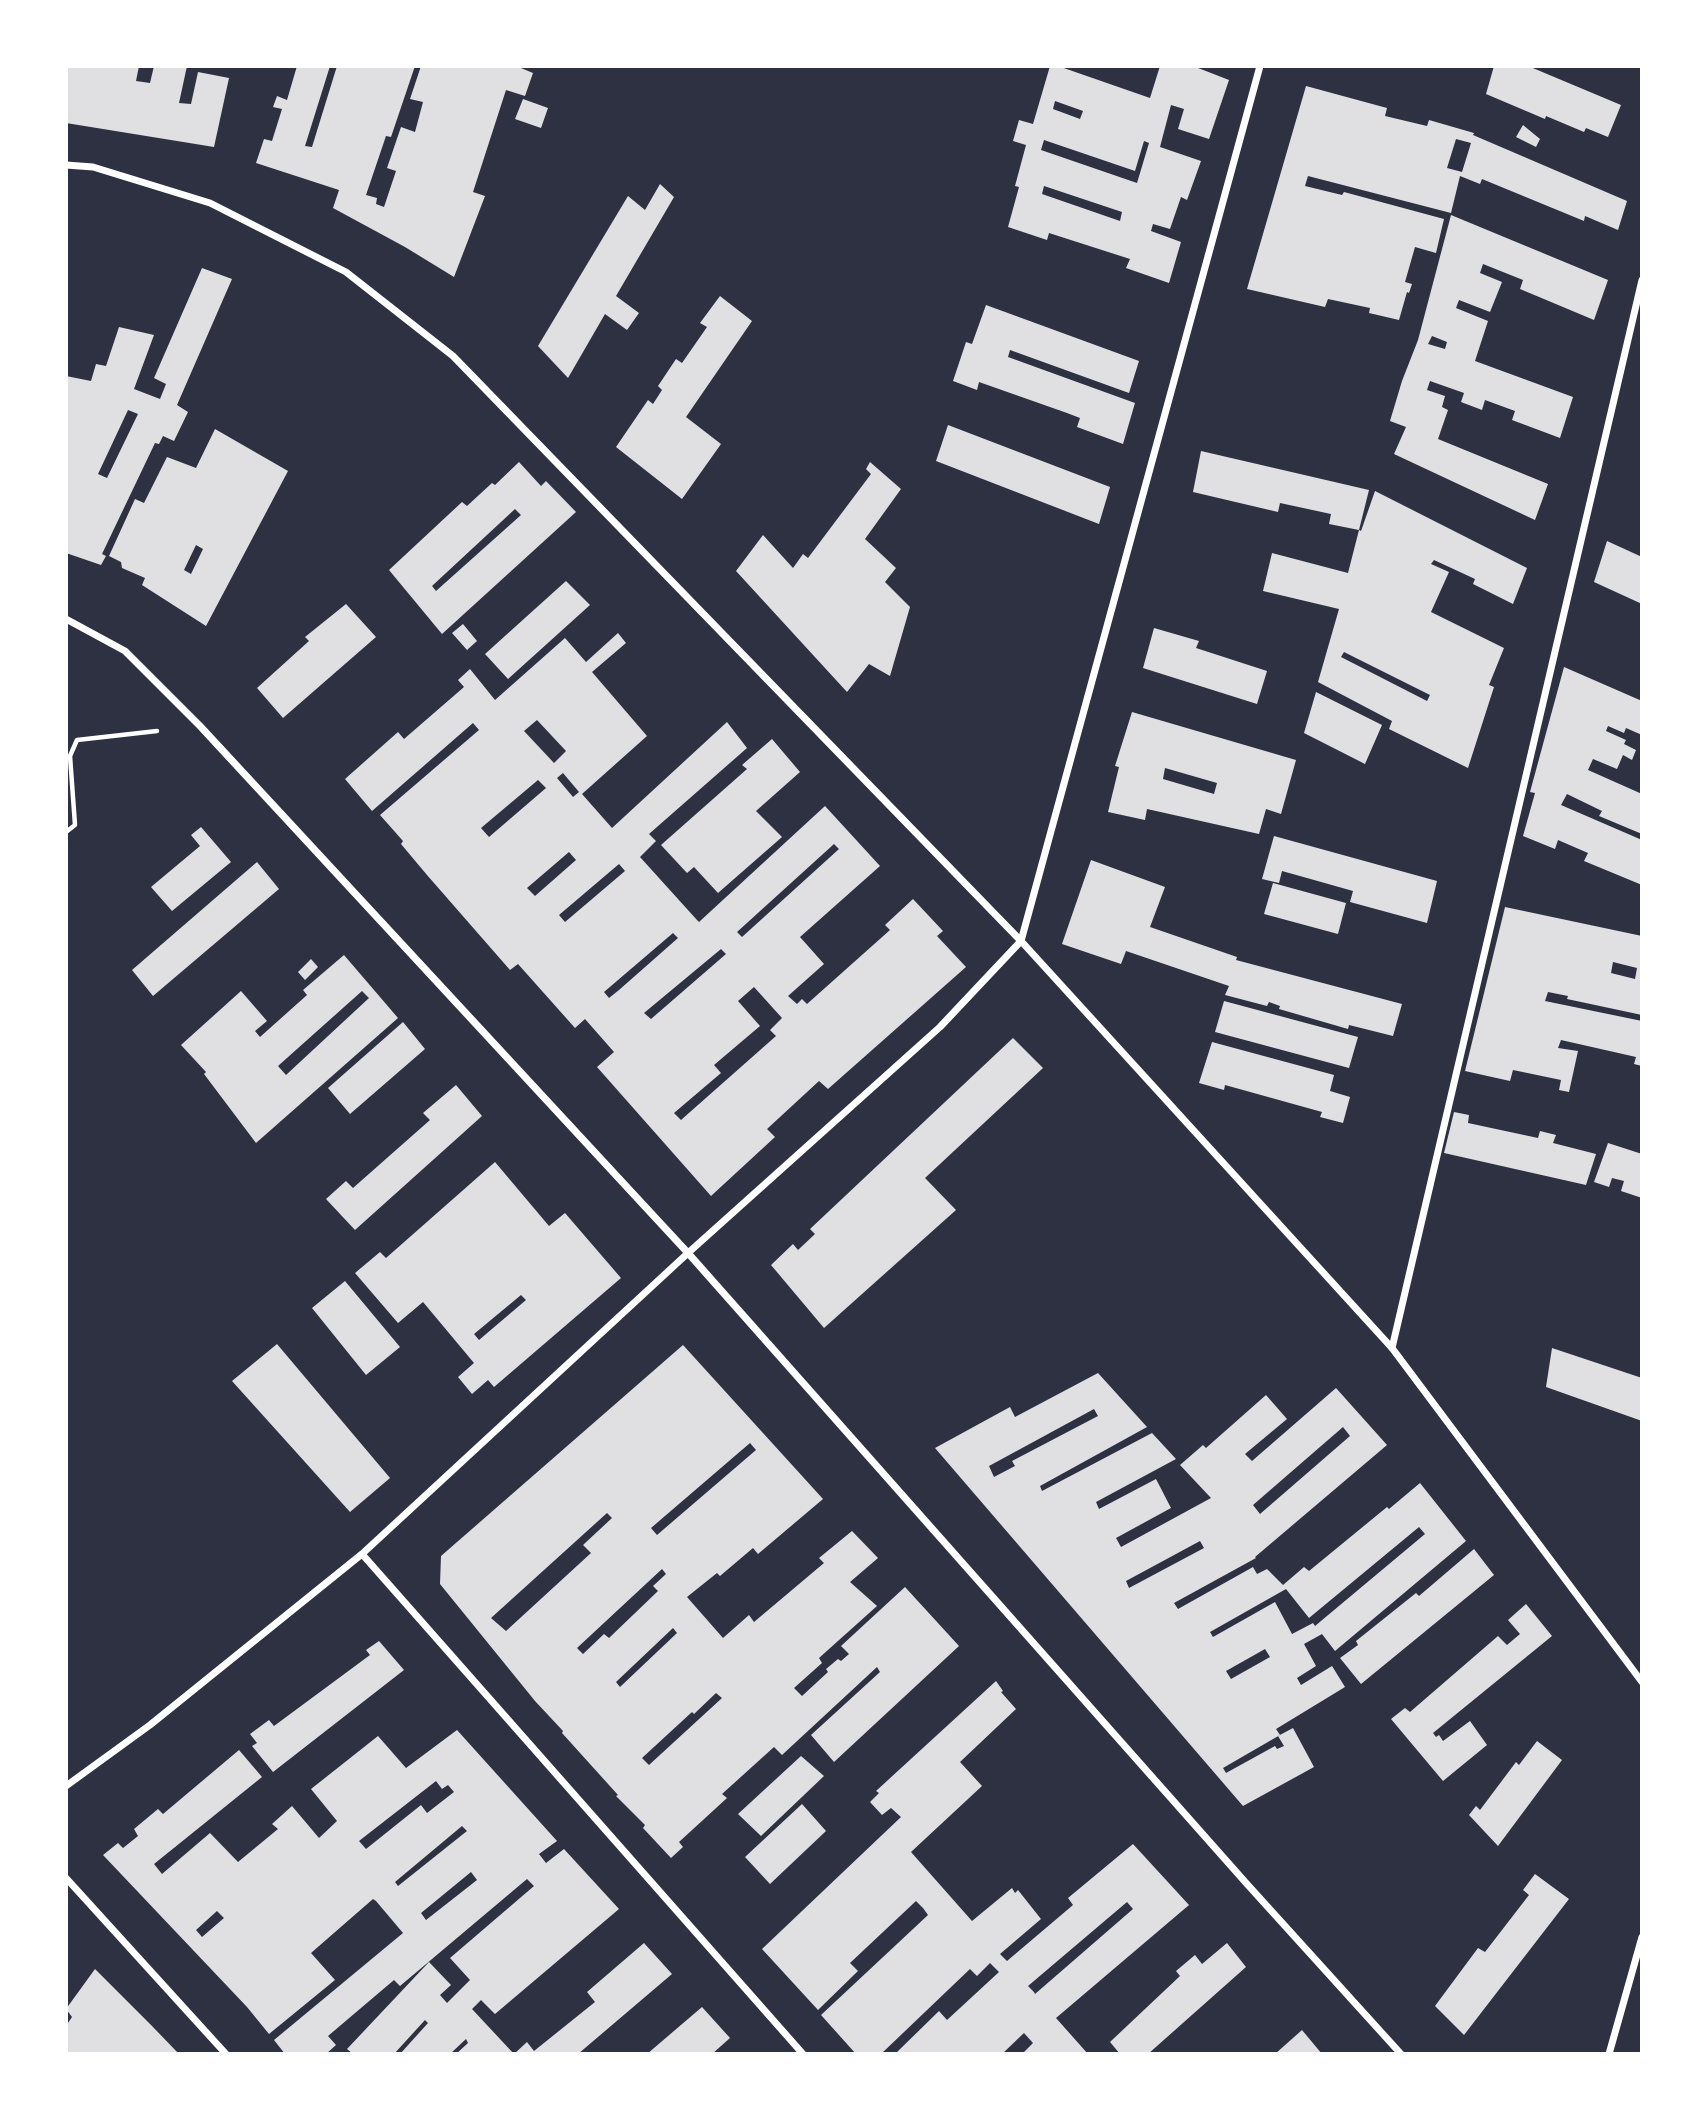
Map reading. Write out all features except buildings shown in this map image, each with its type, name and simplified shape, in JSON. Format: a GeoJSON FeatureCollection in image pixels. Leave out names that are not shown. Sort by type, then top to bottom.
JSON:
{"type":"FeatureCollection","features":[{"type":"Feature","properties":{"kind":"street"},"geometry":{"type":"LineString","coordinates":[[66,1786],[150,1725],[362,1554],[688,1252],[940,1027],[1021,941],[1261,66]]}},
{"type":"Feature","properties":{"kind":"street"},"geometry":{"type":"LineString","coordinates":[[66,165],[93,167],[210,203],[346,272],[453,356],[1021,941],[1392,1348],[1642,1682]]}},
{"type":"Feature","properties":{"kind":"street"},"geometry":{"type":"LineString","coordinates":[[1392,1348],[1642,280]]}},
{"type":"Feature","properties":{"kind":"street"},"geometry":{"type":"LineString","coordinates":[[66,619],[125,651],[200,726],[688,1252],[1247,1884],[1401,2053]]}},
{"type":"Feature","properties":{"kind":"street"},"geometry":{"type":"LineString","coordinates":[[362,1554],[803,2053]]}},
{"type":"Feature","properties":{"kind":"street"},"geometry":{"type":"LineString","coordinates":[[66,1878],[226,2053]]}},
{"type":"Feature","properties":{"kind":"street"},"geometry":{"type":"LineString","coordinates":[[1609,2053],[1642,1937]]}},
{"type":"Feature","properties":{"kind":"path"},"geometry":{"type":"LineString","coordinates":[[66,832],[75,825],[70,756],[77,740],[200,726]]}}]}
